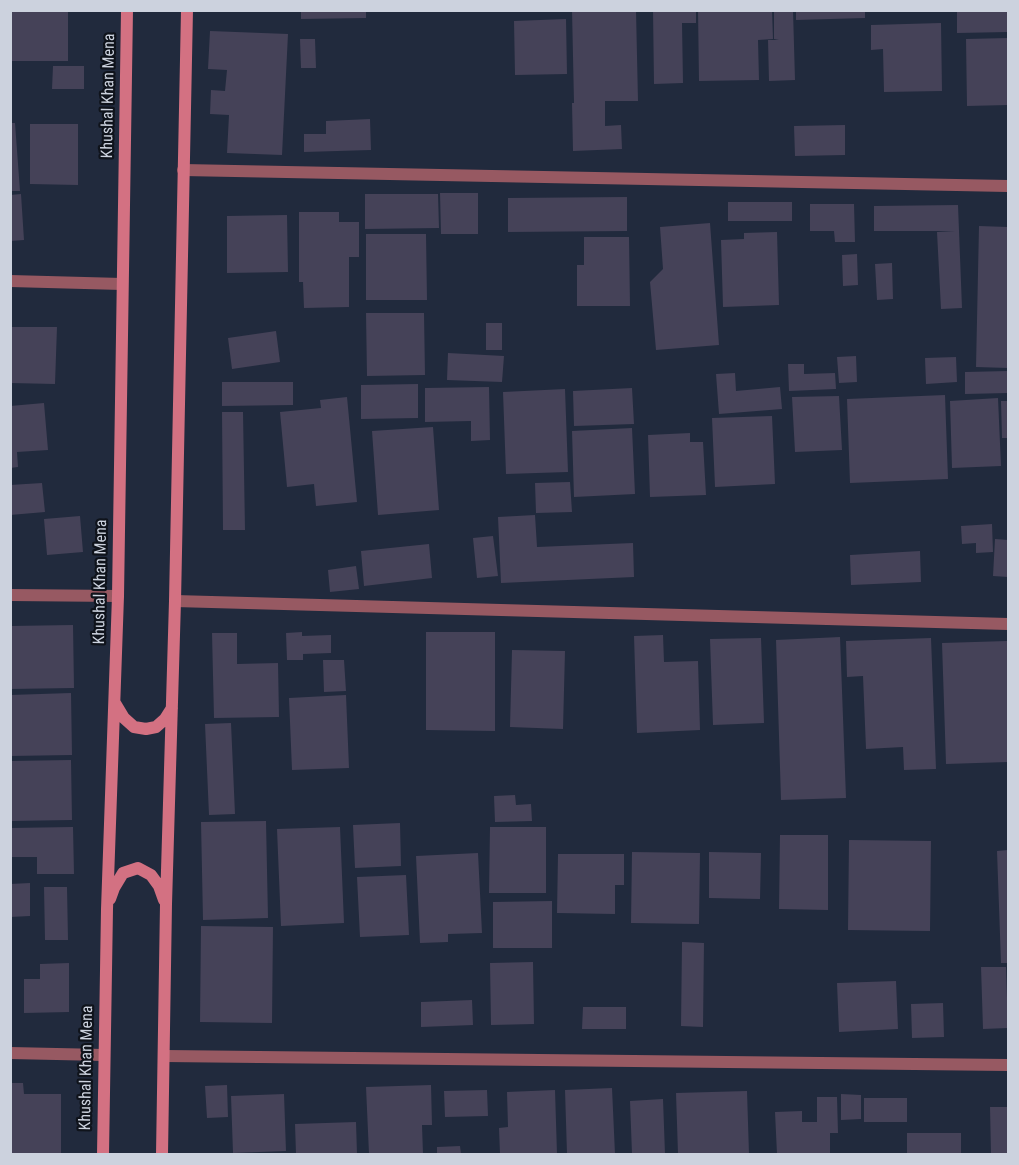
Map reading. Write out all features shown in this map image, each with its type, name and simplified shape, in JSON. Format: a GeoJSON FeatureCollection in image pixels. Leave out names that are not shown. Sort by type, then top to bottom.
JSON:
{"type":"FeatureCollection","features":[{"type":"Feature","properties":{"kind":"street","name":"Khushal Khan Mena"},"geometry":{"type":"LineString","coordinates":[[103,1155],[103,1055],[118,596],[127,10]]}},
{"type":"Feature","properties":{"kind":"street"},"geometry":{"type":"LineString","coordinates":[[162,1155],[187,10]]}},
{"type":"Feature","properties":{"kind":"street"},"geometry":{"type":"LineString","coordinates":[[183,170],[1008,186]]}},
{"type":"Feature","properties":{"kind":"street"},"geometry":{"type":"LineString","coordinates":[[10,281],[122,284]]}},
{"type":"Feature","properties":{"kind":"street"},"geometry":{"type":"LineString","coordinates":[[10,595],[118,596]]}},
{"type":"Feature","properties":{"kind":"street"},"geometry":{"type":"LineString","coordinates":[[175,601],[1008,624]]}},
{"type":"Feature","properties":{"kind":"street"},"geometry":{"type":"LineString","coordinates":[[115,702],[124,718],[134,727],[146,729],[156,727],[173,707]]}},
{"type":"Feature","properties":{"kind":"street"},"geometry":{"type":"LineString","coordinates":[[107,909],[114,888],[123,873],[138,868],[151,875],[159,886],[166,904]]}},
{"type":"Feature","properties":{"kind":"street"},"geometry":{"type":"LineString","coordinates":[[10,1053],[103,1055]]}},
{"type":"Feature","properties":{"kind":"street"},"geometry":{"type":"LineString","coordinates":[[165,1056],[1008,1065]]}},
{"type":"Feature","properties":{"kind":"building"},"geometry":{"type":"Polygon","coordinates":[[[10,10],[68,10],[68,61],[10,61],[10,10]]]}},
{"type":"Feature","properties":{"kind":"building"},"geometry":{"type":"Polygon","coordinates":[[[301,10],[366,10],[366,18],[301,19],[301,10]]]}},
{"type":"Feature","properties":{"kind":"building"},"geometry":{"type":"Polygon","coordinates":[[[572,10],[636,10],[638,101],[605,101],[605,126],[621,125],[622,149],[573,151],[572,10]]]}},
{"type":"Feature","properties":{"kind":"building"},"geometry":{"type":"Polygon","coordinates":[[[653,10],[696,10],[696,23],[682,23],[683,83],[654,84],[653,10]]]}},
{"type":"Feature","properties":{"kind":"building"},"geometry":{"type":"Polygon","coordinates":[[[698,10],[772,10],[773,39],[758,40],[759,80],[699,81],[698,10]]]}},
{"type":"Feature","properties":{"kind":"building"},"geometry":{"type":"Polygon","coordinates":[[[774,10],[793,10],[795,80],[769,81],[768,40],[779,40],[774,39],[774,10]]]}},
{"type":"Feature","properties":{"kind":"building"},"geometry":{"type":"Polygon","coordinates":[[[796,10],[865,10],[865,18],[796,20],[796,10]]]}},
{"type":"Feature","properties":{"kind":"building"},"geometry":{"type":"Polygon","coordinates":[[[957,10],[1008,10],[1008,32],[957,33],[957,10]]]}},
{"type":"Feature","properties":{"kind":"building"},"geometry":{"type":"Polygon","coordinates":[[[566,19],[567,74],[515,75],[514,21],[566,19]]]}},
{"type":"Feature","properties":{"kind":"building"},"geometry":{"type":"Polygon","coordinates":[[[941,23],[942,91],[884,92],[883,49],[871,50],[871,25],[941,23]]]}},
{"type":"Feature","properties":{"kind":"building"},"geometry":{"type":"Polygon","coordinates":[[[210,31],[288,34],[282,155],[227,153],[229,115],[210,114],[211,90],[225,91],[227,70],[208,69],[210,31]]]}},
{"type":"Feature","properties":{"kind":"building"},"geometry":{"type":"Polygon","coordinates":[[[1008,38],[1008,105],[967,106],[966,39],[1008,38]]]}},
{"type":"Feature","properties":{"kind":"building"},"geometry":{"type":"Polygon","coordinates":[[[300,39],[315,39],[316,68],[301,68],[300,39]]]}},
{"type":"Feature","properties":{"kind":"building"},"geometry":{"type":"Polygon","coordinates":[[[53,66],[84,66],[84,89],[52,89],[53,66]]]}},
{"type":"Feature","properties":{"kind":"building"},"geometry":{"type":"Polygon","coordinates":[[[370,119],[371,150],[304,152],[304,134],[326,134],[326,121],[370,119]]]}},
{"type":"Feature","properties":{"kind":"building"},"geometry":{"type":"Polygon","coordinates":[[[10,123],[15,123],[20,191],[10,191],[10,123]]]}},
{"type":"Feature","properties":{"kind":"building"},"geometry":{"type":"Polygon","coordinates":[[[30,124],[78,124],[78,185],[30,184],[30,124]]]}},
{"type":"Feature","properties":{"kind":"building"},"geometry":{"type":"Polygon","coordinates":[[[845,125],[845,155],[795,156],[794,126],[845,125]]]}},
{"type":"Feature","properties":{"kind":"building"},"geometry":{"type":"Polygon","coordinates":[[[440,193],[478,193],[478,234],[441,234],[440,193]]]}},
{"type":"Feature","properties":{"kind":"building"},"geometry":{"type":"Polygon","coordinates":[[[21,194],[24,240],[10,241],[10,195],[21,194]]]}},
{"type":"Feature","properties":{"kind":"building"},"geometry":{"type":"Polygon","coordinates":[[[365,194],[438,194],[439,228],[365,229],[365,194]]]}},
{"type":"Feature","properties":{"kind":"building"},"geometry":{"type":"Polygon","coordinates":[[[627,197],[627,231],[508,232],[508,198],[627,197]]]}},
{"type":"Feature","properties":{"kind":"building"},"geometry":{"type":"Polygon","coordinates":[[[728,202],[792,202],[792,221],[728,221],[728,202]]]}},
{"type":"Feature","properties":{"kind":"building"},"geometry":{"type":"Polygon","coordinates":[[[810,204],[854,204],[855,242],[835,242],[834,231],[810,231],[810,204]]]}},
{"type":"Feature","properties":{"kind":"building"},"geometry":{"type":"Polygon","coordinates":[[[958,205],[962,308],[941,309],[937,232],[955,231],[874,231],[874,206],[958,205]]]}},
{"type":"Feature","properties":{"kind":"building"},"geometry":{"type":"Polygon","coordinates":[[[299,212],[339,212],[339,222],[359,222],[359,257],[349,257],[349,307],[304,308],[303,282],[299,282],[299,212]]]}},
{"type":"Feature","properties":{"kind":"building"},"geometry":{"type":"Polygon","coordinates":[[[287,215],[288,272],[227,273],[227,216],[287,215]]]}},
{"type":"Feature","properties":{"kind":"building"},"geometry":{"type":"Polygon","coordinates":[[[710,223],[719,345],[656,350],[650,282],[663,269],[660,227],[710,223]]]}},
{"type":"Feature","properties":{"kind":"building"},"geometry":{"type":"Polygon","coordinates":[[[979,226],[1008,227],[1008,368],[976,367],[979,226]]]}},
{"type":"Feature","properties":{"kind":"building"},"geometry":{"type":"Polygon","coordinates":[[[777,232],[779,305],[723,307],[721,240],[744,239],[744,233],[777,232]]]}},
{"type":"Feature","properties":{"kind":"building"},"geometry":{"type":"Polygon","coordinates":[[[366,234],[426,234],[427,300],[366,300],[366,234]]]}},
{"type":"Feature","properties":{"kind":"building"},"geometry":{"type":"Polygon","coordinates":[[[584,237],[629,237],[630,306],[577,306],[577,265],[584,265],[584,237]]]}},
{"type":"Feature","properties":{"kind":"building"},"geometry":{"type":"Polygon","coordinates":[[[857,254],[858,285],[843,286],[842,255],[857,254]]]}},
{"type":"Feature","properties":{"kind":"building"},"geometry":{"type":"Polygon","coordinates":[[[892,263],[893,299],[877,300],[875,264],[892,263]]]}},
{"type":"Feature","properties":{"kind":"building"},"geometry":{"type":"Polygon","coordinates":[[[366,313],[424,313],[425,375],[367,376],[366,313]]]}},
{"type":"Feature","properties":{"kind":"building"},"geometry":{"type":"Polygon","coordinates":[[[486,323],[502,323],[502,350],[486,350],[486,323]]]}},
{"type":"Feature","properties":{"kind":"building"},"geometry":{"type":"Polygon","coordinates":[[[10,327],[57,327],[55,384],[10,383],[10,327]]]}},
{"type":"Feature","properties":{"kind":"building"},"geometry":{"type":"Polygon","coordinates":[[[276,331],[280,362],[232,369],[228,338],[276,331]]]}},
{"type":"Feature","properties":{"kind":"building"},"geometry":{"type":"Polygon","coordinates":[[[448,353],[504,356],[502,382],[447,380],[448,353]]]}},
{"type":"Feature","properties":{"kind":"building"},"geometry":{"type":"Polygon","coordinates":[[[856,356],[857,382],[839,383],[837,357],[856,356]]]}},
{"type":"Feature","properties":{"kind":"building"},"geometry":{"type":"Polygon","coordinates":[[[956,357],[957,382],[926,384],[925,358],[956,357]]]}},
{"type":"Feature","properties":{"kind":"building"},"geometry":{"type":"Polygon","coordinates":[[[788,364],[804,364],[804,374],[835,373],[836,389],[789,391],[788,364]]]}},
{"type":"Feature","properties":{"kind":"building"},"geometry":{"type":"Polygon","coordinates":[[[1008,371],[1008,393],[965,394],[965,372],[1008,371]]]}},
{"type":"Feature","properties":{"kind":"building"},"geometry":{"type":"Polygon","coordinates":[[[735,373],[736,391],[780,387],[782,409],[719,414],[716,374],[735,373]]]}},
{"type":"Feature","properties":{"kind":"building"},"geometry":{"type":"Polygon","coordinates":[[[222,382],[293,382],[293,405],[222,406],[222,382]]]}},
{"type":"Feature","properties":{"kind":"building"},"geometry":{"type":"Polygon","coordinates":[[[418,384],[418,418],[361,419],[361,385],[418,384]]]}},
{"type":"Feature","properties":{"kind":"building"},"geometry":{"type":"Polygon","coordinates":[[[489,387],[490,440],[471,441],[471,421],[425,422],[425,388],[489,387]]]}},
{"type":"Feature","properties":{"kind":"building"},"geometry":{"type":"Polygon","coordinates":[[[632,388],[634,424],[574,426],[573,391],[632,388]]]}},
{"type":"Feature","properties":{"kind":"building"},"geometry":{"type":"Polygon","coordinates":[[[565,389],[568,472],[506,474],[503,392],[565,389]]]}},
{"type":"Feature","properties":{"kind":"building"},"geometry":{"type":"Polygon","coordinates":[[[945,395],[948,479],[850,483],[847,399],[945,395]]]}},
{"type":"Feature","properties":{"kind":"building"},"geometry":{"type":"Polygon","coordinates":[[[839,396],[842,450],[795,452],[792,397],[839,396]]]}},
{"type":"Feature","properties":{"kind":"building"},"geometry":{"type":"Polygon","coordinates":[[[347,397],[357,502],[316,506],[314,484],[287,487],[280,412],[321,408],[320,400],[347,397]]]}},
{"type":"Feature","properties":{"kind":"building"},"geometry":{"type":"Polygon","coordinates":[[[998,398],[1001,466],[952,468],[950,401],[998,398]]]}},
{"type":"Feature","properties":{"kind":"building"},"geometry":{"type":"Polygon","coordinates":[[[1001,401],[1008,401],[1008,438],[1002,438],[1001,401]]]}},
{"type":"Feature","properties":{"kind":"building"},"geometry":{"type":"Polygon","coordinates":[[[44,403],[48,450],[17,452],[18,467],[10,468],[10,406],[44,403]]]}},
{"type":"Feature","properties":{"kind":"building"},"geometry":{"type":"Polygon","coordinates":[[[222,412],[243,412],[245,530],[223,530],[222,412]]]}},
{"type":"Feature","properties":{"kind":"building"},"geometry":{"type":"Polygon","coordinates":[[[772,416],[775,484],[715,487],[712,418],[772,416]]]}},
{"type":"Feature","properties":{"kind":"building"},"geometry":{"type":"Polygon","coordinates":[[[433,427],[439,510],[378,515],[372,431],[433,427]]]}},
{"type":"Feature","properties":{"kind":"building"},"geometry":{"type":"Polygon","coordinates":[[[632,428],[635,494],[574,497],[572,431],[632,428]]]}},
{"type":"Feature","properties":{"kind":"building"},"geometry":{"type":"Polygon","coordinates":[[[690,433],[690,442],[703,442],[706,495],[650,497],[648,435],[690,433]]]}},
{"type":"Feature","properties":{"kind":"building"},"geometry":{"type":"Polygon","coordinates":[[[570,482],[572,512],[536,513],[535,483],[570,482]]]}},
{"type":"Feature","properties":{"kind":"building"},"geometry":{"type":"Polygon","coordinates":[[[42,483],[45,512],[10,515],[10,485],[42,483]]]}},
{"type":"Feature","properties":{"kind":"building"},"geometry":{"type":"Polygon","coordinates":[[[535,515],[537,547],[633,543],[634,577],[501,583],[498,517],[535,515]]]}},
{"type":"Feature","properties":{"kind":"building"},"geometry":{"type":"Polygon","coordinates":[[[80,516],[83,552],[47,555],[44,519],[80,516]]]}},
{"type":"Feature","properties":{"kind":"building"},"geometry":{"type":"Polygon","coordinates":[[[992,524],[993,552],[976,553],[976,543],[962,544],[961,526],[992,524]]]}},
{"type":"Feature","properties":{"kind":"building"},"geometry":{"type":"Polygon","coordinates":[[[493,536],[498,576],[477,578],[473,538],[493,536]]]}},
{"type":"Feature","properties":{"kind":"building"},"geometry":{"type":"Polygon","coordinates":[[[995,539],[1008,540],[1008,577],[993,576],[995,539]]]}},
{"type":"Feature","properties":{"kind":"building"},"geometry":{"type":"Polygon","coordinates":[[[429,544],[432,578],[364,586],[361,551],[429,544]]]}},
{"type":"Feature","properties":{"kind":"building"},"geometry":{"type":"Polygon","coordinates":[[[920,551],[921,582],[851,585],[850,555],[920,551]]]}},
{"type":"Feature","properties":{"kind":"building"},"geometry":{"type":"Polygon","coordinates":[[[356,566],[359,589],[330,592],[328,570],[356,566]]]}},
{"type":"Feature","properties":{"kind":"building"},"geometry":{"type":"Polygon","coordinates":[[[73,625],[74,688],[10,689],[10,626],[73,625]]]}},
{"type":"Feature","properties":{"kind":"building"},"geometry":{"type":"Polygon","coordinates":[[[302,632],[302,636],[331,635],[331,653],[303,654],[303,660],[287,660],[286,633],[302,632]]]}},
{"type":"Feature","properties":{"kind":"building"},"geometry":{"type":"Polygon","coordinates":[[[426,632],[495,632],[495,731],[426,730],[426,632]]]}},
{"type":"Feature","properties":{"kind":"building"},"geometry":{"type":"Polygon","coordinates":[[[212,633],[237,633],[237,664],[278,663],[279,717],[214,718],[212,633]]]}},
{"type":"Feature","properties":{"kind":"building"},"geometry":{"type":"Polygon","coordinates":[[[663,635],[664,662],[698,661],[700,730],[637,733],[634,636],[663,635]]]}},
{"type":"Feature","properties":{"kind":"building"},"geometry":{"type":"Polygon","coordinates":[[[840,637],[846,798],[781,800],[776,640],[840,637]]]}},
{"type":"Feature","properties":{"kind":"building"},"geometry":{"type":"Polygon","coordinates":[[[761,638],[764,723],[713,725],[710,639],[761,638]]]}},
{"type":"Feature","properties":{"kind":"building"},"geometry":{"type":"Polygon","coordinates":[[[931,638],[936,769],[904,770],[903,747],[866,749],[863,676],[847,677],[846,641],[931,638]]]}},
{"type":"Feature","properties":{"kind":"building"},"geometry":{"type":"Polygon","coordinates":[[[1007,641],[1008,762],[946,764],[942,643],[1007,641]]]}},
{"type":"Feature","properties":{"kind":"building"},"geometry":{"type":"Polygon","coordinates":[[[512,650],[565,651],[563,729],[510,727],[512,650]]]}},
{"type":"Feature","properties":{"kind":"building"},"geometry":{"type":"Polygon","coordinates":[[[323,660],[344,660],[346,691],[324,692],[323,660]]]}},
{"type":"Feature","properties":{"kind":"building"},"geometry":{"type":"Polygon","coordinates":[[[71,693],[72,755],[10,756],[10,695],[71,693]]]}},
{"type":"Feature","properties":{"kind":"building"},"geometry":{"type":"Polygon","coordinates":[[[346,695],[349,768],[292,770],[289,698],[346,695]]]}},
{"type":"Feature","properties":{"kind":"building"},"geometry":{"type":"Polygon","coordinates":[[[231,723],[235,814],[209,815],[205,724],[231,723]]]}},
{"type":"Feature","properties":{"kind":"building"},"geometry":{"type":"Polygon","coordinates":[[[71,760],[72,820],[10,821],[10,761],[71,760]]]}},
{"type":"Feature","properties":{"kind":"building"},"geometry":{"type":"Polygon","coordinates":[[[515,795],[516,805],[531,804],[532,821],[495,822],[494,796],[515,795]]]}},
{"type":"Feature","properties":{"kind":"building"},"geometry":{"type":"Polygon","coordinates":[[[266,821],[268,918],[203,920],[201,822],[266,821]]]}},
{"type":"Feature","properties":{"kind":"building"},"geometry":{"type":"Polygon","coordinates":[[[400,823],[401,866],[355,868],[353,825],[400,823]]]}},
{"type":"Feature","properties":{"kind":"building"},"geometry":{"type":"Polygon","coordinates":[[[73,827],[74,874],[37,874],[37,857],[10,857],[10,828],[73,827]]]}},
{"type":"Feature","properties":{"kind":"building"},"geometry":{"type":"Polygon","coordinates":[[[340,827],[344,923],[281,926],[277,829],[340,827]]]}},
{"type":"Feature","properties":{"kind":"building"},"geometry":{"type":"Polygon","coordinates":[[[490,827],[546,827],[546,893],[489,893],[490,827]]]}},
{"type":"Feature","properties":{"kind":"building"},"geometry":{"type":"Polygon","coordinates":[[[780,835],[828,835],[828,910],[779,909],[780,835]]]}},
{"type":"Feature","properties":{"kind":"building"},"geometry":{"type":"Polygon","coordinates":[[[849,840],[931,841],[930,931],[848,930],[849,840]]]}},
{"type":"Feature","properties":{"kind":"building"},"geometry":{"type":"Polygon","coordinates":[[[1008,850],[1008,963],[1001,963],[997,851],[1008,850]]]}},
{"type":"Feature","properties":{"kind":"building"},"geometry":{"type":"Polygon","coordinates":[[[632,852],[700,853],[699,924],[631,923],[632,852]]]}},
{"type":"Feature","properties":{"kind":"building"},"geometry":{"type":"Polygon","coordinates":[[[709,852],[761,853],[760,899],[709,898],[709,852]]]}},
{"type":"Feature","properties":{"kind":"building"},"geometry":{"type":"Polygon","coordinates":[[[478,853],[482,933],[448,934],[448,942],[420,943],[416,856],[478,853]]]}},
{"type":"Feature","properties":{"kind":"building"},"geometry":{"type":"Polygon","coordinates":[[[558,854],[624,854],[624,885],[615,885],[615,914],[557,913],[558,854]]]}},
{"type":"Feature","properties":{"kind":"building"},"geometry":{"type":"Polygon","coordinates":[[[406,875],[409,935],[360,937],[357,877],[406,875]]]}},
{"type":"Feature","properties":{"kind":"building"},"geometry":{"type":"Polygon","coordinates":[[[30,883],[30,916],[10,917],[10,884],[30,883]]]}},
{"type":"Feature","properties":{"kind":"building"},"geometry":{"type":"Polygon","coordinates":[[[44,887],[67,887],[68,940],[45,940],[44,887]]]}},
{"type":"Feature","properties":{"kind":"building"},"geometry":{"type":"Polygon","coordinates":[[[552,901],[552,948],[493,948],[493,902],[552,901]]]}},
{"type":"Feature","properties":{"kind":"building"},"geometry":{"type":"Polygon","coordinates":[[[201,926],[273,927],[272,1023],[200,1022],[201,926]]]}},
{"type":"Feature","properties":{"kind":"building"},"geometry":{"type":"Polygon","coordinates":[[[682,942],[704,943],[703,1027],[681,1026],[682,942]]]}},
{"type":"Feature","properties":{"kind":"building"},"geometry":{"type":"Polygon","coordinates":[[[533,962],[534,1024],[491,1025],[490,963],[533,962]]]}},
{"type":"Feature","properties":{"kind":"building"},"geometry":{"type":"Polygon","coordinates":[[[69,963],[69,1012],[24,1013],[24,979],[40,979],[40,964],[69,963]]]}},
{"type":"Feature","properties":{"kind":"building"},"geometry":{"type":"Polygon","coordinates":[[[981,967],[1006,967],[1008,1028],[983,1029],[981,967]]]}},
{"type":"Feature","properties":{"kind":"building"},"geometry":{"type":"Polygon","coordinates":[[[896,981],[898,1029],[839,1032],[837,983],[896,981]]]}},
{"type":"Feature","properties":{"kind":"building"},"geometry":{"type":"Polygon","coordinates":[[[472,1000],[473,1025],[421,1027],[421,1002],[472,1000]]]}},
{"type":"Feature","properties":{"kind":"building"},"geometry":{"type":"Polygon","coordinates":[[[943,1003],[944,1037],[912,1038],[911,1004],[943,1003]]]}},
{"type":"Feature","properties":{"kind":"building"},"geometry":{"type":"Polygon","coordinates":[[[583,1007],[626,1007],[626,1029],[582,1029],[583,1007]]]}},
{"type":"Feature","properties":{"kind":"building"},"geometry":{"type":"Polygon","coordinates":[[[10,1083],[23,1083],[24,1094],[61,1094],[61,1154],[10,1154],[10,1083]]]}},
{"type":"Feature","properties":{"kind":"building"},"geometry":{"type":"Polygon","coordinates":[[[227,1085],[228,1117],[207,1118],[205,1086],[227,1085]]]}},
{"type":"Feature","properties":{"kind":"building"},"geometry":{"type":"Polygon","coordinates":[[[431,1085],[432,1125],[422,1125],[423,1154],[369,1154],[366,1087],[431,1085]]]}},
{"type":"Feature","properties":{"kind":"building"},"geometry":{"type":"Polygon","coordinates":[[[612,1088],[615,1154],[567,1154],[565,1090],[612,1088]]]}},
{"type":"Feature","properties":{"kind":"building"},"geometry":{"type":"Polygon","coordinates":[[[487,1090],[488,1116],[445,1117],[444,1091],[487,1090]]]}},
{"type":"Feature","properties":{"kind":"building"},"geometry":{"type":"Polygon","coordinates":[[[555,1090],[557,1154],[500,1154],[499,1128],[508,1127],[507,1092],[555,1090]]]}},
{"type":"Feature","properties":{"kind":"building"},"geometry":{"type":"Polygon","coordinates":[[[747,1091],[749,1154],[678,1154],[676,1093],[747,1091]]]}},
{"type":"Feature","properties":{"kind":"building"},"geometry":{"type":"Polygon","coordinates":[[[284,1094],[286,1151],[233,1153],[231,1096],[284,1094]]]}},
{"type":"Feature","properties":{"kind":"building"},"geometry":{"type":"Polygon","coordinates":[[[841,1094],[861,1095],[861,1119],[841,1120],[841,1094]]]}},
{"type":"Feature","properties":{"kind":"building"},"geometry":{"type":"Polygon","coordinates":[[[817,1097],[837,1097],[838,1133],[830,1133],[830,1154],[777,1154],[775,1112],[802,1111],[802,1122],[817,1122],[817,1097]]]}},
{"type":"Feature","properties":{"kind":"building"},"geometry":{"type":"Polygon","coordinates":[[[864,1098],[907,1098],[907,1122],[864,1122],[864,1098]]]}},
{"type":"Feature","properties":{"kind":"building"},"geometry":{"type":"Polygon","coordinates":[[[663,1099],[665,1154],[632,1154],[630,1101],[663,1099]]]}},
{"type":"Feature","properties":{"kind":"building"},"geometry":{"type":"Polygon","coordinates":[[[990,1107],[1008,1107],[1008,1154],[991,1154],[990,1107]]]}},
{"type":"Feature","properties":{"kind":"building"},"geometry":{"type":"Polygon","coordinates":[[[356,1122],[357,1154],[296,1154],[295,1124],[356,1122]]]}},
{"type":"Feature","properties":{"kind":"building"},"geometry":{"type":"Polygon","coordinates":[[[907,1133],[961,1133],[961,1154],[907,1154],[907,1133]]]}},
{"type":"Feature","properties":{"kind":"building"},"geometry":{"type":"Polygon","coordinates":[[[460,1146],[461,1154],[437,1154],[437,1147],[460,1146]]]}}]}
